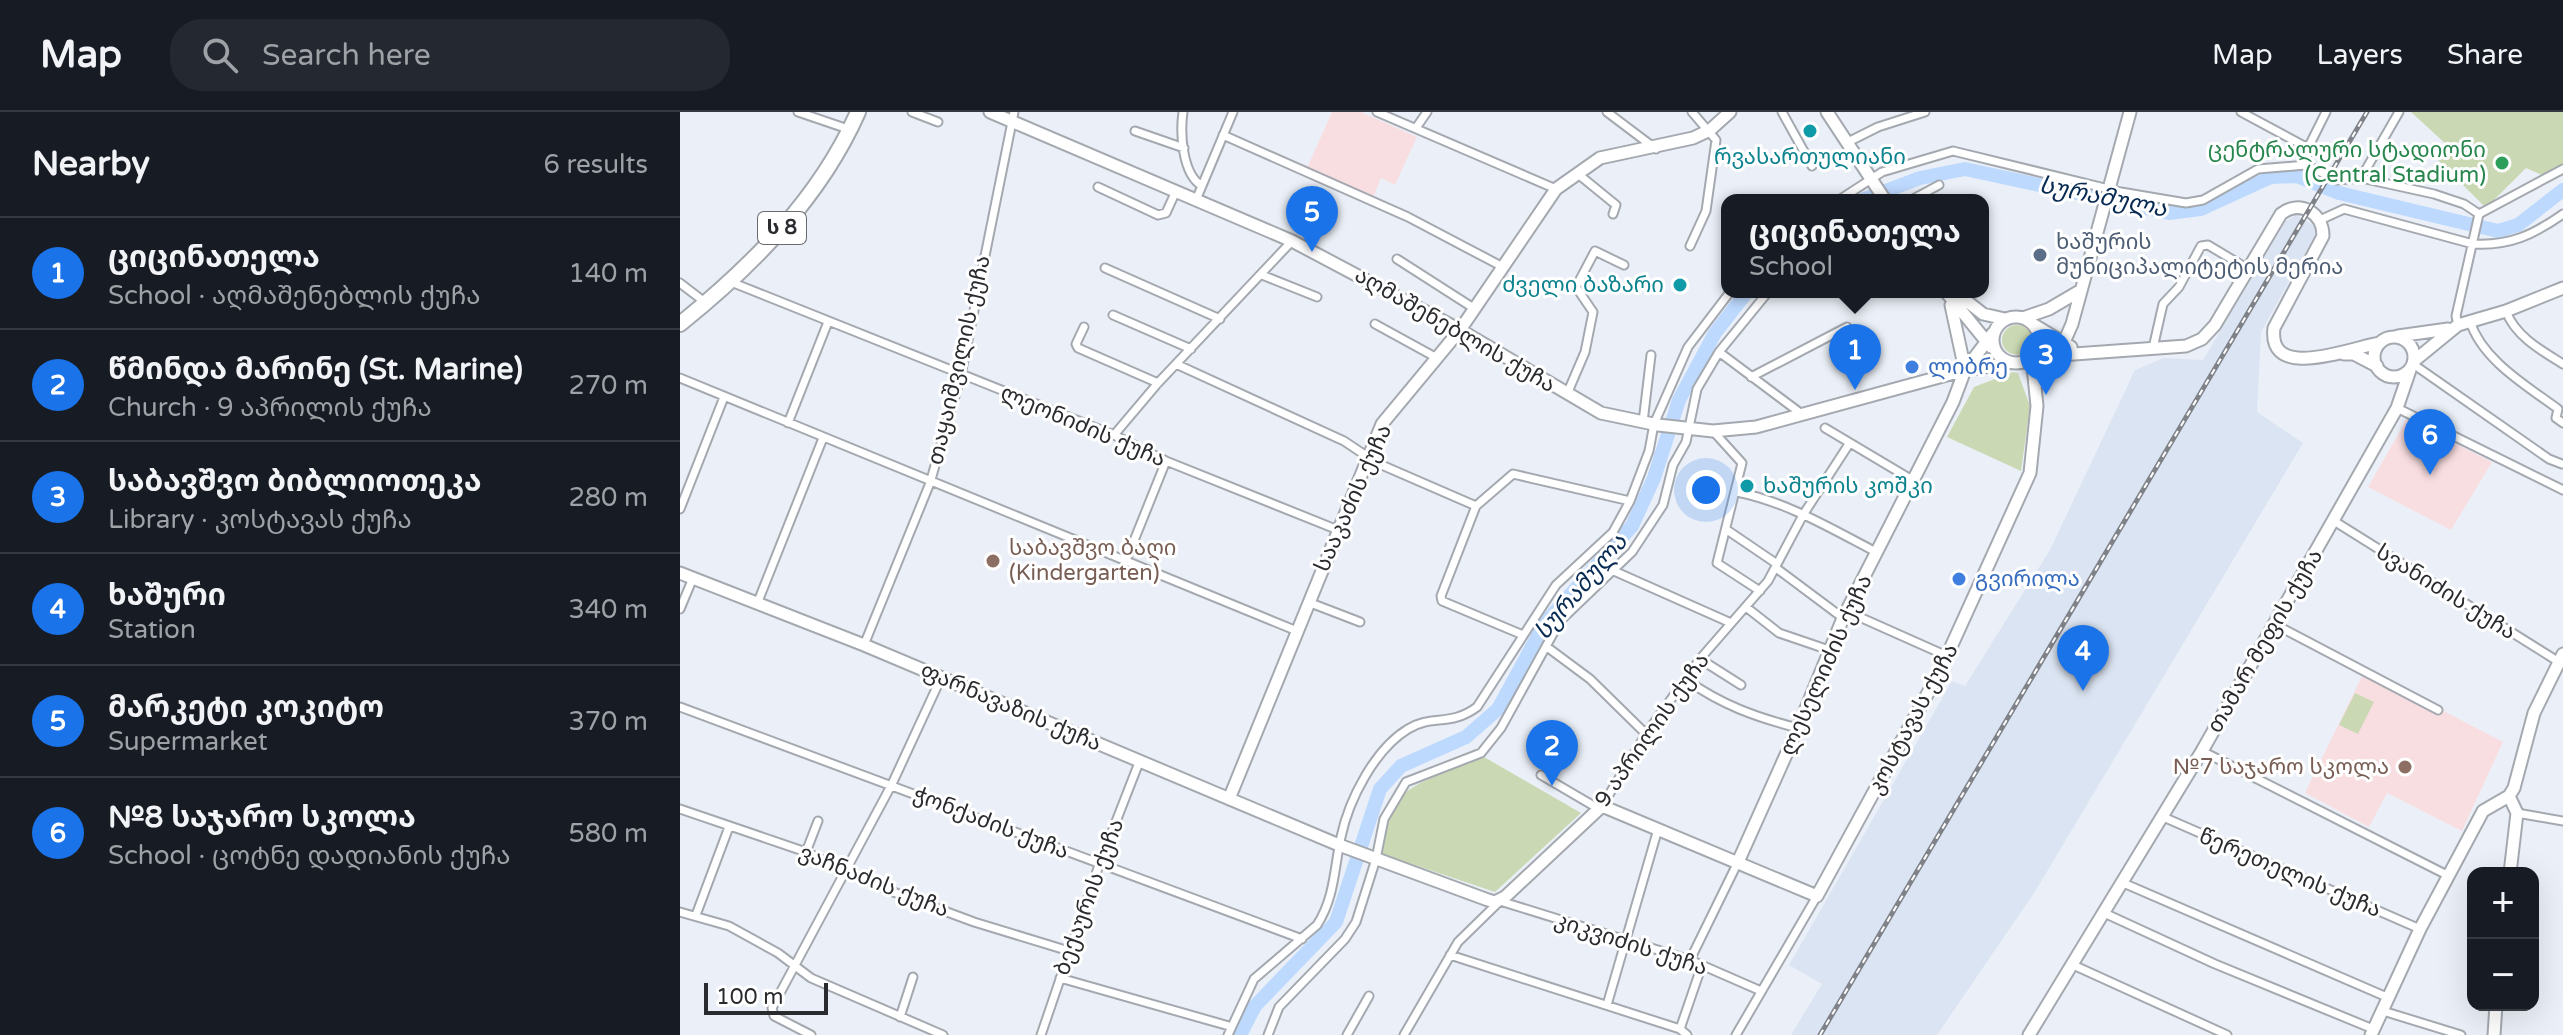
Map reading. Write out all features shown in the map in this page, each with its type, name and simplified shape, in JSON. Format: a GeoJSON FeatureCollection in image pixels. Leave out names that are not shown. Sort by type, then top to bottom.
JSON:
{"type":"FeatureCollection","features":[{"type":"Feature","properties":{"kind":"highway","name":"ს 8"},"geometry":{"type":"LineString","coordinates":[[680,324],[755,259],[804,200],[850,130],[858,112]]}},
{"type":"Feature","properties":{"kind":"street"},"geometry":{"type":"LineString","coordinates":[[798,112],[850,130]]}},
{"type":"Feature","properties":{"kind":"street"},"geometry":{"type":"LineString","coordinates":[[912,112],[938,122]]}},
{"type":"Feature","properties":{"kind":"street","name":"აღმაშენებლის ქუჩა"},"geometry":{"type":"LineString","coordinates":[[990,112],[1012,116],[1292,241],[1460,330],[1601,413],[1687,428]]}},
{"type":"Feature","properties":{"kind":"street"},"geometry":{"type":"LineString","coordinates":[[1183,112],[1184,148],[1194,181],[1202,186]]}},
{"type":"Feature","properties":{"kind":"street"},"geometry":{"type":"LineString","coordinates":[[1196,200],[1233,112]]}},
{"type":"Feature","properties":{"kind":"street"},"geometry":{"type":"LineString","coordinates":[[1377,112],[1556,189]]}},
{"type":"Feature","properties":{"kind":"street"},"geometry":{"type":"LineString","coordinates":[[1416,128],[1427,112]]}},
{"type":"Feature","properties":{"kind":"street"},"geometry":{"type":"LineString","coordinates":[[1607,112],[1656,149]]}},
{"type":"Feature","properties":{"kind":"street"},"geometry":{"type":"LineString","coordinates":[[1690,246],[1706,211],[1716,140],[1692,112]]}},
{"type":"Feature","properties":{"kind":"street","name":"სააკაძის ქუჩა"},"geometry":{"type":"LineString","coordinates":[[1229,799],[1382,424],[1460,330],[1556,189],[1600,158],[1656,149],[1710,130],[1730,112]]}},
{"type":"Feature","properties":{"kind":"street"},"geometry":{"type":"LineString","coordinates":[[1782,112],[1812,166]]}},
{"type":"Feature","properties":{"kind":"street"},"geometry":{"type":"LineString","coordinates":[[1827,112],[1881,194]]}},
{"type":"Feature","properties":{"kind":"street"},"geometry":{"type":"LineString","coordinates":[[1846,143],[1878,127],[1925,112]]}},
{"type":"Feature","properties":{"kind":"street"},"geometry":{"type":"LineString","coordinates":[[2036,384],[2065,343],[2130,112]]}},
{"type":"Feature","properties":{"kind":"street"},"geometry":{"type":"LineString","coordinates":[[2241,112],[2308,148]]}},
{"type":"Feature","properties":{"kind":"street"},"geometry":{"type":"LineString","coordinates":[[2306,165],[2308,148],[2326,112]]}},
{"type":"Feature","properties":{"kind":"street"},"geometry":{"type":"LineString","coordinates":[[2361,178],[2399,112]]}},
{"type":"Feature","properties":{"kind":"street","name":"თაყაიშვილის ქუჩა"},"geometry":{"type":"LineString","coordinates":[[864,645],[930,483],[961,375],[1012,116]]}},
{"type":"Feature","properties":{"kind":"street"},"geometry":{"type":"LineString","coordinates":[[1135,131],[1184,148]]}},
{"type":"Feature","properties":{"kind":"street"},"geometry":{"type":"LineString","coordinates":[[1223,135],[1408,217],[1503,267]]}},
{"type":"Feature","properties":{"kind":"street"},"geometry":{"type":"LineString","coordinates":[[1848,194],[1871,179],[1953,151],[2109,191],[2186,203],[2203,200],[2258,169],[2306,165],[2337,180],[2361,178],[2434,194],[2464,204],[2478,216]]}},
{"type":"Feature","properties":{"kind":"street"},"geometry":{"type":"LineString","coordinates":[[2478,216],[2563,169]]}},
{"type":"Feature","properties":{"kind":"street"},"geometry":{"type":"LineString","coordinates":[[1578,174],[1616,205],[1613,214]]}},
{"type":"Feature","properties":{"kind":"street"},"geometry":{"type":"LineString","coordinates":[[1922,194],[1939,185]]}},
{"type":"Feature","properties":{"kind":"street"},"geometry":{"type":"LineString","coordinates":[[1098,187],[1158,215],[1166,213],[1176,191]]}},
{"type":"Feature","properties":{"kind":"street"},"geometry":{"type":"LineString","coordinates":[[1687,428],[1713,431],[1805,416],[1965,370],[2019,364],[2032,357],[2186,346],[2202,339],[2281,214],[2288,209],[2306,209],[2320,220],[2323,228],[2321,243],[2295,285],[2273,335],[2279,349],[2292,358],[2354,354],[2381,371],[2398,376],[2453,327],[2478,216]]}},
{"type":"Feature","properties":{"kind":"street"},"geometry":{"type":"LineString","coordinates":[[2320,220],[2344,209],[2474,242],[2513,242],[2533,235],[2563,214]]}},
{"type":"Feature","properties":{"kind":"street"},"geometry":{"type":"LineString","coordinates":[[1114,435],[1158,383],[1292,241]]}},
{"type":"Feature","properties":{"kind":"street"},"geometry":{"type":"LineString","coordinates":[[2153,348],[2163,304],[2179,287],[2201,246],[2208,245],[2248,269]]}},
{"type":"Feature","properties":{"kind":"street"},"geometry":{"type":"LineString","coordinates":[[1567,394],[1585,352],[1593,308],[1576,287],[1595,251],[1624,265]]}},
{"type":"Feature","properties":{"kind":"street"},"geometry":{"type":"LineString","coordinates":[[1397,259],[1475,309]]}},
{"type":"Feature","properties":{"kind":"street"},"geometry":{"type":"LineString","coordinates":[[1105,268],[1220,319]]}},
{"type":"Feature","properties":{"kind":"street"},"geometry":{"type":"LineString","coordinates":[[1262,275],[1317,297]]}},
{"type":"Feature","properties":{"kind":"street","name":"ლეონიძის ქუჩა"},"geometry":{"type":"LineString","coordinates":[[731,282],[1114,435],[1166,461],[1338,530]]}},
{"type":"Feature","properties":{"kind":"street"},"geometry":{"type":"LineString","coordinates":[[680,283],[706,303]]}},
{"type":"Feature","properties":{"kind":"street"},"geometry":{"type":"LineString","coordinates":[[2331,355],[2396,337],[2453,327],[2506,311],[2563,288]]}},
{"type":"Feature","properties":{"kind":"street"},"geometry":{"type":"LineString","coordinates":[[2028,321],[2078,292]]}},
{"type":"Feature","properties":{"kind":"street"},"geometry":{"type":"LineString","coordinates":[[1652,424],[1688,347],[1725,298]]}},
{"type":"Feature","properties":{"kind":"street"},"geometry":{"type":"LineString","coordinates":[[1268,1035],[1279,1007],[1351,931],[1384,819],[1406,782],[1481,753],[1501,728],[1560,621],[1632,552],[1663,505],[1697,389],[1719,352],[1763,298]]}},
{"type":"Feature","properties":{"kind":"street"},"geometry":{"type":"LineString","coordinates":[[1951,298],[1965,370]]}},
{"type":"Feature","properties":{"kind":"street"},"geometry":{"type":"LineString","coordinates":[[1953,298],[2008,363]]}},
{"type":"Feature","properties":{"kind":"street"},"geometry":{"type":"LineString","coordinates":[[1955,298],[1983,314],[2028,321],[2081,354]]}},
{"type":"Feature","properties":{"kind":"street"},"geometry":{"type":"LineString","coordinates":[[2506,311],[2509,320],[2532,345],[2563,364]]}},
{"type":"Feature","properties":{"kind":"street"},"geometry":{"type":"LineString","coordinates":[[1113,315],[1191,349]]}},
{"type":"Feature","properties":{"kind":"street"},"geometry":{"type":"LineString","coordinates":[[1965,370],[1991,342],[2005,319]]}},
{"type":"Feature","properties":{"kind":"street"},"geometry":{"type":"LineString","coordinates":[[2028,321],[2039,340],[2032,357]]}},
{"type":"Feature","properties":{"kind":"street"},"geometry":{"type":"LineString","coordinates":[[2470,321],[2474,333],[2502,367],[2558,409],[2556,418],[2563,423]]}},
{"type":"Feature","properties":{"kind":"street"},"geometry":{"type":"LineString","coordinates":[[788,423],[828,322]]}},
{"type":"Feature","properties":{"kind":"street"},"geometry":{"type":"LineString","coordinates":[[1375,324],[1437,358]]}},
{"type":"Feature","properties":{"kind":"street"},"geometry":{"type":"LineString","coordinates":[[1084,327],[1076,344],[1078,348],[1158,383]]}},
{"type":"Feature","properties":{"kind":"street"},"geometry":{"type":"LineString","coordinates":[[1751,377],[1847,327]]}},
{"type":"Feature","properties":{"kind":"street"},"geometry":{"type":"LineString","coordinates":[[2396,337],[2409,342],[2412,365],[2549,459],[2562,464]]}},
{"type":"Feature","properties":{"kind":"street"},"geometry":{"type":"LineString","coordinates":[[2380,343],[2374,354],[2395,392],[2397,408],[2563,490]]}},
{"type":"Feature","properties":{"kind":"street"},"geometry":{"type":"LineString","coordinates":[[1719,352],[1805,416]]}},
{"type":"Feature","properties":{"kind":"street"},"geometry":{"type":"LineString","coordinates":[[1228,1035],[1229,1026],[1254,979],[1317,925],[1328,906],[1340,845],[1355,796],[1384,750],[1409,728],[1432,721],[1460,720],[1477,707],[1556,585],[1613,532],[1630,501],[1649,451],[1652,424],[1651,355]]}},
{"type":"Feature","properties":{"kind":"street","name":"კოსტავას ქუჩა"},"geometry":{"type":"LineString","coordinates":[[1736,1035],[1817,896],[1947,656],[2030,473],[2036,384],[2032,357]]}},
{"type":"Feature","properties":{"kind":"street"},"geometry":{"type":"LineString","coordinates":[[1176,364],[1476,506]]}},
{"type":"Feature","properties":{"kind":"street","name":"თამარ მეფის ქუჩა"},"geometry":{"type":"LineString","coordinates":[[2029,1035],[2276,625],[2397,408],[2412,365]]}},
{"type":"Feature","properties":{"kind":"street","name":"ლესელიძის ქუჩა"},"geometry":{"type":"LineString","coordinates":[[1690,960],[1738,862],[1845,614],[1953,402],[1965,370]]}},
{"type":"Feature","properties":{"kind":"street"},"geometry":{"type":"LineString","coordinates":[[680,378],[1297,631]]}},
{"type":"Feature","properties":{"kind":"street"},"geometry":{"type":"LineString","coordinates":[[680,509],[724,397]]}},
{"type":"Feature","properties":{"kind":"street"},"geometry":{"type":"LineString","coordinates":[[1825,428],[1914,481]]}},
{"type":"Feature","properties":{"kind":"street"},"geometry":{"type":"LineString","coordinates":[[1713,431],[1741,460],[1737,492],[1717,563],[1760,591]]}},
{"type":"Feature","properties":{"kind":"street"},"geometry":{"type":"LineString","coordinates":[[757,604],[823,438]]}},
{"type":"Feature","properties":{"kind":"street","name":"9 აპრილის ქუჩა"},"geometry":{"type":"LineString","coordinates":[[1404,1035],[1450,955],[1500,901],[1600,808],[1685,679],[1760,591],[1777,566],[1803,515],[1849,444]]}},
{"type":"Feature","properties":{"kind":"street"},"geometry":{"type":"LineString","coordinates":[[1125,563],[1166,461]]}},
{"type":"Feature","properties":{"kind":"street"},"geometry":{"type":"LineString","coordinates":[[1523,635],[1442,601],[1441,596],[1476,506],[1513,474],[1630,501]]}},
{"type":"Feature","properties":{"kind":"street"},"geometry":{"type":"LineString","coordinates":[[1737,492],[1803,515],[1876,552]]}},
{"type":"Feature","properties":{"kind":"street","name":"სვანიძის ქუჩა"},"geometry":{"type":"LineString","coordinates":[[2334,521],[2561,658]]}},
{"type":"Feature","properties":{"kind":"street"},"geometry":{"type":"LineString","coordinates":[[1727,530],[1845,614],[1947,656]]}},
{"type":"Feature","properties":{"kind":"street"},"geometry":{"type":"LineString","coordinates":[[1614,571],[1731,623]]}},
{"type":"Feature","properties":{"kind":"street","name":"ფარნავაზის ქუჩა"},"geometry":{"type":"LineString","coordinates":[[680,573],[864,645],[1372,858]]}},
{"type":"Feature","properties":{"kind":"street"},"geometry":{"type":"LineString","coordinates":[[680,609],[693,578]]}},
{"type":"Feature","properties":{"kind":"street"},"geometry":{"type":"LineString","coordinates":[[1308,602],[1360,622]]}},
{"type":"Feature","properties":{"kind":"street"},"geometry":{"type":"LineString","coordinates":[[1746,607],[1779,633],[1829,650]]}},
{"type":"Feature","properties":{"kind":"street"},"geometry":{"type":"LineString","coordinates":[[2276,625],[2438,710]]}},
{"type":"Feature","properties":{"kind":"street"},"geometry":{"type":"LineString","coordinates":[[1547,647],[1590,679],[1646,734]]}},
{"type":"Feature","properties":{"kind":"street"},"geometry":{"type":"LineString","coordinates":[[2102,912],[2372,1032],[2447,875],[2486,808],[2509,796],[2518,778],[2534,713],[2561,658]]}},
{"type":"Feature","properties":{"kind":"street"},"geometry":{"type":"LineString","coordinates":[[1700,659],[1741,685]]}},
{"type":"Feature","properties":{"kind":"street"},"geometry":{"type":"LineString","coordinates":[[811,1035],[772,1013],[892,784],[941,678]]}},
{"type":"Feature","properties":{"kind":"street"},"geometry":{"type":"LineString","coordinates":[[1685,679],[1718,702],[1746,715],[1798,728]]}},
{"type":"Feature","properties":{"kind":"street","name":"ჭონქაძის ქუჩა"},"geometry":{"type":"LineString","coordinates":[[680,707],[1302,939]]}},
{"type":"Feature","properties":{"kind":"street"},"geometry":{"type":"LineString","coordinates":[[2202,751],[2447,875]]}},
{"type":"Feature","properties":{"kind":"street","name":"ბექაურის ქუჩა"},"geometry":{"type":"LineString","coordinates":[[1041,1035],[1099,865],[1140,760]]}},
{"type":"Feature","properties":{"kind":"street"},"geometry":{"type":"LineString","coordinates":[[1541,775],[1600,808],[1817,896]]}},
{"type":"Feature","properties":{"kind":"street"},"geometry":{"type":"LineString","coordinates":[[2509,796],[2517,813],[2511,867]]}},
{"type":"Feature","properties":{"kind":"street","name":"ვაჩნაძის ქუჩა"},"geometry":{"type":"LineString","coordinates":[[680,809],[806,852],[844,871],[974,922],[1069,951]]}},
{"type":"Feature","properties":{"kind":"street"},"geometry":{"type":"LineString","coordinates":[[2517,813],[2563,821]]}},
{"type":"Feature","properties":{"kind":"street","name":"წერეთელის ქუჩა"},"geometry":{"type":"LineString","coordinates":[[2161,816],[2420,929]]}},
{"type":"Feature","properties":{"kind":"street"},"geometry":{"type":"LineString","coordinates":[[806,852],[818,821]]}},
{"type":"Feature","properties":{"kind":"street"},"geometry":{"type":"LineString","coordinates":[[696,915],[729,827]]}},
{"type":"Feature","properties":{"kind":"street"},"geometry":{"type":"LineString","coordinates":[[1607,1005],[1658,829]]}},
{"type":"Feature","properties":{"kind":"street"},"geometry":{"type":"LineString","coordinates":[[1372,858],[1488,900],[1500,901]]}},
{"type":"Feature","properties":{"kind":"street"},"geometry":{"type":"LineString","coordinates":[[2121,882],[2188,914],[2389,998]]}},
{"type":"Feature","properties":{"kind":"street","name":"კიკვიძის ქუჩა"},"geometry":{"type":"LineString","coordinates":[[1500,901],[1690,960],[1761,991]]}},
{"type":"Feature","properties":{"kind":"street"},"geometry":{"type":"LineString","coordinates":[[680,912],[752,936],[816,981],[943,1035]]}},
{"type":"Feature","properties":{"kind":"street"},"geometry":{"type":"LineString","coordinates":[[1450,955],[1680,1029],[1687,1035]]}},
{"type":"Feature","properties":{"kind":"street"},"geometry":{"type":"LineString","coordinates":[[2071,964],[2227,1035]]}},
{"type":"Feature","properties":{"kind":"street"},"geometry":{"type":"LineString","coordinates":[[1680,1029],[1702,965]]}},
{"type":"Feature","properties":{"kind":"street"},"geometry":{"type":"LineString","coordinates":[[900,1017],[913,977]]}},
{"type":"Feature","properties":{"kind":"street"},"geometry":{"type":"LineString","coordinates":[[1060,978],[1229,1026]]}},
{"type":"Feature","properties":{"kind":"street"},"geometry":{"type":"LineString","coordinates":[[1347,1035],[1369,996]]}},
{"type":"Feature","properties":{"kind":"street"},"geometry":{"type":"LineString","coordinates":[[2383,1011],[2461,1035]]}},
{"type":"Feature","properties":{"kind":"street"},"geometry":{"type":"LineString","coordinates":[[2494,1035],[2496,1011]]}},
{"type":"Feature","properties":{"kind":"shaded area"},"geometry":{"type":"Polygon","coordinates":[[[1332,112],[1361,112],[1417,137],[1395,185],[1381,178],[1373,198],[1307,168],[1332,112]]]}},
{"type":"Feature","properties":{"kind":"shaded area"},"geometry":{"type":"Polygon","coordinates":[[[2296,215],[2315,226],[2316,233],[2261,332],[2257,412],[2303,443],[2036,890],[1937,1035],[1791,1035],[1822,984],[1789,965],[1952,681],[1965,686],[2050,550],[2135,370],[2164,358],[2203,360],[2286,221],[2296,215]]]}},
{"type":"Feature","properties":{"kind":"shaded area"},"geometry":{"type":"Polygon","coordinates":[[[2407,419],[2492,462],[2451,530],[2368,487],[2407,419]]]}},
{"type":"Feature","properties":{"kind":"shaded area","name":"№7 საჯარო სკოლა"},"geometry":{"type":"Polygon","coordinates":[[[2365,670],[2503,742],[2462,831],[2387,793],[2369,827],[2305,793],[2365,670]]]}},
{"type":"Feature","properties":{"kind":"green space","name":"ცენტრალური სტადიონი (Central Stadium)"},"geometry":{"type":"Polygon","coordinates":[[[2411,112],[2563,112],[2563,167],[2542,175],[2526,168],[2486,208],[2436,158],[2448,146],[2411,112]]]}},
{"type":"Feature","properties":{"kind":"green space"},"geometry":{"type":"Polygon","coordinates":[[[2017,325],[2028,329],[2032,340],[2028,351],[2017,355],[2006,351],[2002,340],[2006,329],[2017,325]]]}},
{"type":"Feature","properties":{"kind":"green space"},"geometry":{"type":"Polygon","coordinates":[[[2013,372],[2018,373],[2030,406],[2021,471],[1947,437],[1974,387],[2013,372]]]}},
{"type":"Feature","properties":{"kind":"green space"},"geometry":{"type":"Polygon","coordinates":[[[2355,693],[2374,702],[2358,734],[2339,725],[2355,693]]]}},
{"type":"Feature","properties":{"kind":"green space"},"geometry":{"type":"Polygon","coordinates":[[[1484,757],[1581,813],[1495,892],[1382,854],[1392,812],[1406,792],[1438,775],[1484,757]]]}},
{"type":"Feature","properties":{"kind":"waterway","name":"სურამულა"},"geometry":{"type":"LineString","coordinates":[[1878,194],[1920,178],[1965,169],[2169,213],[2201,209],[2271,177],[2297,176],[2339,193],[2498,231],[2518,225],[2563,190]]}},
{"type":"Feature","properties":{"kind":"waterway","name":"სურამულა"},"geometry":{"type":"LineString","coordinates":[[1240,1035],[1255,1006],[1336,922],[1380,789],[1401,766],[1466,737],[1498,709],[1545,623],[1632,526],[1654,478],[1679,400],[1715,333],[1742,298]]}},
{"type":"Feature","properties":{"kind":"railway"},"geometry":{"type":"LineString","coordinates":[[1820,1035],[2367,112]]}},
{"type":"Feature","properties":{"kind":"place","name":"რვასართულიანი"},"geometry":{"type":"Point","coordinates":[1810,131]}},
{"type":"Feature","properties":{"kind":"place","name":"ცენტრალური სტადიონი (Central Stadium)"},"geometry":{"type":"Point","coordinates":[2502,163]}},
{"type":"Feature","properties":{"kind":"place","name":"მარკეტი კოკიტო"},"geometry":{"type":"Point","coordinates":[1312,252]}},
{"type":"Feature","properties":{"kind":"place","name":"ხაშურის მუნიციპალიტეტის მერია"},"geometry":{"type":"Point","coordinates":[2040,255]}},
{"type":"Feature","properties":{"kind":"place","name":"ძველი ბაზარი"},"geometry":{"type":"Point","coordinates":[1680,285]}},
{"type":"Feature","properties":{"kind":"place","name":"ლიბრე"},"geometry":{"type":"Point","coordinates":[1912,367]}},
{"type":"Feature","properties":{"kind":"place","name":"ციცინათელა"},"geometry":{"type":"Point","coordinates":[1855,390]}},
{"type":"Feature","properties":{"kind":"place","name":"საბავშვო ბიბლიოთეკა"},"geometry":{"type":"Point","coordinates":[2046,395]}},
{"type":"Feature","properties":{"kind":"place","name":"№8 საჯარო სკოლა"},"geometry":{"type":"Point","coordinates":[2430,475]}},
{"type":"Feature","properties":{"kind":"place","name":"ხაშურის კოშკი"},"geometry":{"type":"Point","coordinates":[1747,486]}},
{"type":"Feature","properties":{"kind":"place","name":"საბავშვო ბაღი (Kindergarten)"},"geometry":{"type":"Point","coordinates":[993,561]}},
{"type":"Feature","properties":{"kind":"place","name":"გვირილა"},"geometry":{"type":"Point","coordinates":[1959,579]}},
{"type":"Feature","properties":{"kind":"place","name":"ხაშური"},"geometry":{"type":"Point","coordinates":[2083,691]}},
{"type":"Feature","properties":{"kind":"place","name":"№7 საჯარო სკოლა"},"geometry":{"type":"Point","coordinates":[2405,767]}},
{"type":"Feature","properties":{"kind":"place","name":"წმინდა მარინე (St. Marine)"},"geometry":{"type":"Point","coordinates":[1552,786]}}]}
